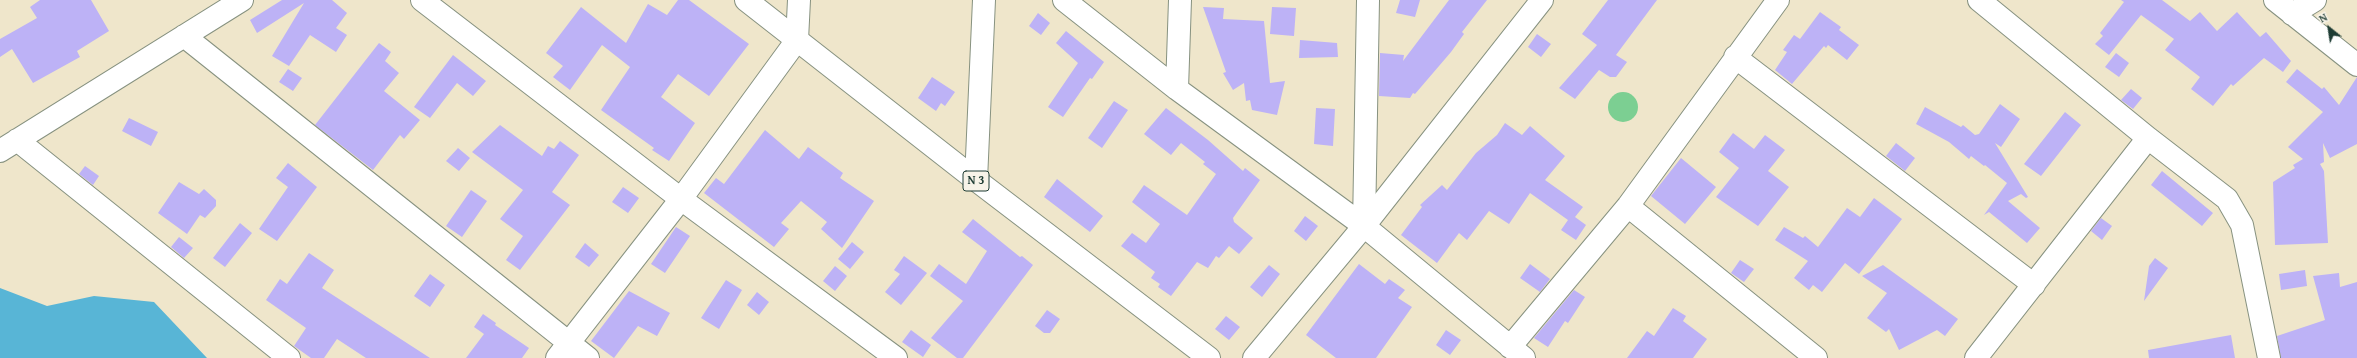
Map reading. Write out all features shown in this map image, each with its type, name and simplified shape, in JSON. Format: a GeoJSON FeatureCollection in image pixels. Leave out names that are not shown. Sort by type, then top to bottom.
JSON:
{"type":"FeatureCollection","features":[{"type":"Feature","properties":{"kind":"street"},"geometry":{"type":"LineString","coordinates":[[242,0],[8,145],[289,358]]}},
{"type":"Feature","properties":{"kind":"street"},"geometry":{"type":"LineString","coordinates":[[422,0],[681,199],[896,358]]}},
{"type":"Feature","properties":{"kind":"street","name":"N 3"},"geometry":{"type":"LineString","coordinates":[[746,0],[976,180],[1209,358]]}},
{"type":"Feature","properties":{"kind":"street"},"geometry":{"type":"LineString","coordinates":[[563,350],[681,199],[797,40],[799,0]]}},
{"type":"Feature","properties":{"kind":"street"},"geometry":{"type":"LineString","coordinates":[[976,180],[984,0]]}},
{"type":"Feature","properties":{"kind":"street"},"geometry":{"type":"LineString","coordinates":[[1064,0],[1177,89],[1364,226],[1517,353],[1628,206],[1735,57],[1778,0]]}},
{"type":"Feature","properties":{"kind":"street"},"geometry":{"type":"LineString","coordinates":[[1177,89],[1180,0]]}},
{"type":"Feature","properties":{"kind":"street"},"geometry":{"type":"LineString","coordinates":[[1364,226],[1368,0]]}},
{"type":"Feature","properties":{"kind":"street"},"geometry":{"type":"LineString","coordinates":[[1254,358],[1364,226],[1542,0]]}},
{"type":"Feature","properties":{"kind":"street"},"geometry":{"type":"LineString","coordinates":[[2275,0],[2357,66]]}},
{"type":"Feature","properties":{"kind":"street"},"geometry":{"type":"LineString","coordinates":[[2292,14],[2315,0]]}},
{"type":"Feature","properties":{"kind":"street"},"geometry":{"type":"LineString","coordinates":[[1983,1],[2148,138],[2227,199],[2242,225],[2269,358]]}},
{"type":"Feature","properties":{"kind":"street"},"geometry":{"type":"LineString","coordinates":[[184,36],[563,350],[588,358]]}},
{"type":"Feature","properties":{"kind":"street"},"geometry":{"type":"LineString","coordinates":[[1735,57],[2034,285]]}},
{"type":"Feature","properties":{"kind":"street"},"geometry":{"type":"LineString","coordinates":[[1976,358],[2148,138]]}},
{"type":"Feature","properties":{"kind":"street"},"geometry":{"type":"LineString","coordinates":[[1628,206],[1816,358]]}},
{"type":"Feature","properties":{"kind":"green space"},"geometry":{"type":"Polygon","coordinates":[[[1623,92],[1629,93],[1637,101],[1637,113],[1629,121],[1623,122],[1617,121],[1609,113],[1608,107],[1609,101],[1617,93],[1623,92]]]}},
{"type":"Feature","properties":{"kind":"water"},"geometry":{"type":"Polygon","coordinates":[[[0,288],[47,306],[94,296],[154,302],[207,358],[0,358],[0,288]]]}},
{"type":"Feature","properties":{"kind":"building"},"geometry":{"type":"Polygon","coordinates":[[[40,0],[91,0],[109,31],[77,51],[80,57],[33,83],[12,49],[0,57],[0,39],[37,18],[30,7],[40,0]]]}},
{"type":"Feature","properties":{"kind":"building"},"geometry":{"type":"Polygon","coordinates":[[[282,0],[332,0],[347,13],[336,28],[347,35],[336,52],[310,35],[289,66],[272,56],[304,3],[257,33],[250,20],[282,0]]]}},
{"type":"Feature","properties":{"kind":"building"},"geometry":{"type":"Polygon","coordinates":[[[678,0],[689,0],[749,44],[709,96],[678,74],[661,97],[695,123],[669,161],[652,150],[654,148],[601,110],[630,67],[602,45],[570,90],[553,77],[563,66],[546,53],[581,7],[626,43],[648,4],[667,15],[678,0]]]}},
{"type":"Feature","properties":{"kind":"building"},"geometry":{"type":"Polygon","coordinates":[[[1400,0],[1420,0],[1415,17],[1396,13],[1400,0]]]}},
{"type":"Feature","properties":{"kind":"building"},"geometry":{"type":"Polygon","coordinates":[[[1449,0],[1487,0],[1462,32],[1464,34],[1451,52],[1415,94],[1413,93],[1410,98],[1379,96],[1380,53],[1404,55],[1403,61],[1449,0]]]}},
{"type":"Feature","properties":{"kind":"building"},"geometry":{"type":"Polygon","coordinates":[[[1608,0],[1657,0],[1616,55],[1627,62],[1616,77],[1610,77],[1599,70],[1575,99],[1559,88],[1597,45],[1582,34],[1608,0]]]}},
{"type":"Feature","properties":{"kind":"building"},"geometry":{"type":"Polygon","coordinates":[[[2121,0],[2162,0],[2190,21],[2200,12],[2217,31],[2237,12],[2260,37],[2266,32],[2291,61],[2283,72],[2264,58],[2233,86],[2231,84],[2213,106],[2191,89],[2200,77],[2165,50],[2174,39],[2141,15],[2109,55],[2095,44],[2103,36],[2100,33],[2124,2],[2121,0]]]}},
{"type":"Feature","properties":{"kind":"building"},"geometry":{"type":"Polygon","coordinates":[[[1203,7],[1224,8],[1223,19],[1264,21],[1270,83],[1285,81],[1277,115],[1252,110],[1250,100],[1246,101],[1244,83],[1233,90],[1223,73],[1226,72],[1203,7]]]}},
{"type":"Feature","properties":{"kind":"building"},"geometry":{"type":"Polygon","coordinates":[[[1272,7],[1296,8],[1294,36],[1270,34],[1272,7]]]}},
{"type":"Feature","properties":{"kind":"building"},"geometry":{"type":"Polygon","coordinates":[[[1820,12],[1841,27],[1839,30],[1859,45],[1847,60],[1828,45],[1826,48],[1824,46],[1792,84],[1775,70],[1787,52],[1783,50],[1794,35],[1800,39],[1820,12]]]}},
{"type":"Feature","properties":{"kind":"building"},"geometry":{"type":"Polygon","coordinates":[[[1038,13],[1050,23],[1041,35],[1029,26],[1038,13]]]}},
{"type":"Feature","properties":{"kind":"building"},"geometry":{"type":"Polygon","coordinates":[[[1066,31],[1104,62],[1092,79],[1090,78],[1063,117],[1048,107],[1078,63],[1056,43],[1066,31]]]}},
{"type":"Feature","properties":{"kind":"building"},"geometry":{"type":"Polygon","coordinates":[[[1537,34],[1551,44],[1541,57],[1528,47],[1537,34]]]}},
{"type":"Feature","properties":{"kind":"building"},"geometry":{"type":"Polygon","coordinates":[[[1300,40],[1337,43],[1338,57],[1299,58],[1300,40]]]}},
{"type":"Feature","properties":{"kind":"building"},"geometry":{"type":"Polygon","coordinates":[[[379,43],[391,52],[385,61],[399,73],[384,91],[420,120],[404,139],[400,135],[373,170],[315,125],[379,43]]]}},
{"type":"Feature","properties":{"kind":"building"},"geometry":{"type":"Polygon","coordinates":[[[2116,53],[2129,63],[2119,77],[2105,67],[2116,53]]]}},
{"type":"Feature","properties":{"kind":"building"},"geometry":{"type":"Polygon","coordinates":[[[453,55],[486,81],[473,96],[457,83],[430,118],[414,107],[453,55]]]}},
{"type":"Feature","properties":{"kind":"building"},"geometry":{"type":"Polygon","coordinates":[[[288,69],[302,78],[293,91],[279,82],[288,69]]]}},
{"type":"Feature","properties":{"kind":"building"},"geometry":{"type":"Polygon","coordinates":[[[2297,69],[2322,89],[2324,87],[2339,105],[2357,77],[2357,144],[2330,158],[2323,143],[2324,162],[2320,164],[2324,171],[2328,243],[2275,245],[2273,182],[2295,168],[2293,165],[2303,159],[2288,147],[2323,112],[2286,82],[2297,69]]]}},
{"type":"Feature","properties":{"kind":"building"},"geometry":{"type":"Polygon","coordinates":[[[932,77],[955,92],[945,106],[941,103],[936,111],[918,98],[932,77]]]}},
{"type":"Feature","properties":{"kind":"building"},"geometry":{"type":"Polygon","coordinates":[[[2131,89],[2142,98],[2133,109],[2121,100],[2131,89]]]}},
{"type":"Feature","properties":{"kind":"building"},"geometry":{"type":"Polygon","coordinates":[[[1114,101],[1128,110],[1102,148],[1088,138],[1114,101]]]}},
{"type":"Feature","properties":{"kind":"building"},"geometry":{"type":"Polygon","coordinates":[[[2000,104],[2020,119],[2001,147],[1995,143],[2028,197],[2026,198],[2021,194],[2008,201],[2040,228],[2027,243],[1989,212],[1984,215],[2007,183],[1985,165],[1984,166],[1971,156],[1969,159],[1949,142],[1916,124],[1925,107],[1961,127],[1963,125],[1975,135],[1979,134],[2000,104]]]}},
{"type":"Feature","properties":{"kind":"building"},"geometry":{"type":"Polygon","coordinates":[[[1166,108],[1208,140],[1243,171],[1245,168],[1260,180],[1233,218],[1234,222],[1253,238],[1239,254],[1229,246],[1219,258],[1216,256],[1208,268],[1197,262],[1171,296],[1158,287],[1160,284],[1151,278],[1155,272],[1121,246],[1132,233],[1146,243],[1160,224],[1132,202],[1144,185],[1187,215],[1216,174],[1203,164],[1205,162],[1181,143],[1171,155],[1144,134],[1166,108]]]}},
{"type":"Feature","properties":{"kind":"building"},"geometry":{"type":"Polygon","coordinates":[[[1316,108],[1335,109],[1333,146],[1314,144],[1316,108]]]}},
{"type":"Feature","properties":{"kind":"building"},"geometry":{"type":"Polygon","coordinates":[[[2065,112],[2081,125],[2041,176],[2024,164],[2065,112]]]}},
{"type":"Feature","properties":{"kind":"building"},"geometry":{"type":"Polygon","coordinates":[[[129,118],[158,132],[151,146],[122,131],[129,118]]]}},
{"type":"Feature","properties":{"kind":"building"},"geometry":{"type":"Polygon","coordinates":[[[1505,123],[1522,135],[1530,126],[1565,156],[1545,180],[1583,207],[1575,217],[1586,225],[1576,240],[1561,230],[1568,220],[1530,193],[1509,224],[1489,211],[1467,240],[1459,233],[1437,263],[1401,235],[1422,207],[1420,205],[1442,185],[1447,190],[1476,153],[1497,135],[1505,123]]]}},
{"type":"Feature","properties":{"kind":"building"},"geometry":{"type":"Polygon","coordinates":[[[500,125],[542,156],[548,146],[554,149],[560,141],[579,155],[552,192],[570,205],[520,270],[506,260],[523,236],[500,219],[523,190],[472,152],[500,125]]]}},
{"type":"Feature","properties":{"kind":"building"},"geometry":{"type":"Polygon","coordinates":[[[765,130],[799,159],[808,147],[843,173],[840,178],[874,201],[842,248],[821,229],[827,222],[801,201],[781,223],[789,229],[774,247],[704,193],[716,178],[724,184],[765,130]]]}},
{"type":"Feature","properties":{"kind":"building"},"geometry":{"type":"Polygon","coordinates":[[[1733,133],[1754,149],[1765,135],[1785,150],[1768,171],[1789,187],[1758,226],[1716,197],[1739,168],[1719,152],[1733,133]]]}},
{"type":"Feature","properties":{"kind":"building"},"geometry":{"type":"Polygon","coordinates":[[[1896,143],[1915,158],[1905,171],[1886,156],[1896,143]]]}},
{"type":"Feature","properties":{"kind":"building"},"geometry":{"type":"Polygon","coordinates":[[[458,148],[470,158],[459,171],[446,161],[458,148]]]}},
{"type":"Feature","properties":{"kind":"building"},"geometry":{"type":"Polygon","coordinates":[[[1681,158],[1716,187],[1685,224],[1651,196],[1681,158]]]}},
{"type":"Feature","properties":{"kind":"building"},"geometry":{"type":"Polygon","coordinates":[[[288,163],[317,187],[277,241],[259,229],[288,187],[276,178],[288,163]]]}},
{"type":"Feature","properties":{"kind":"building"},"geometry":{"type":"Polygon","coordinates":[[[85,166],[99,176],[93,185],[79,174],[85,166]]]}},
{"type":"Feature","properties":{"kind":"building"},"geometry":{"type":"Polygon","coordinates":[[[2162,171],[2213,213],[2202,226],[2151,185],[2162,171]]]}},
{"type":"Feature","properties":{"kind":"building"},"geometry":{"type":"Polygon","coordinates":[[[1057,179],[1103,216],[1090,232],[1044,197],[1057,179]]]}},
{"type":"Feature","properties":{"kind":"building"},"geometry":{"type":"Polygon","coordinates":[[[179,182],[199,194],[204,189],[216,200],[216,206],[205,218],[200,215],[187,234],[158,213],[179,182]]]}},
{"type":"Feature","properties":{"kind":"building"},"geometry":{"type":"Polygon","coordinates":[[[623,187],[639,198],[628,213],[612,202],[623,187]]]}},
{"type":"Feature","properties":{"kind":"building"},"geometry":{"type":"Polygon","coordinates":[[[471,190],[487,201],[462,237],[446,226],[471,190]]]}},
{"type":"Feature","properties":{"kind":"building"},"geometry":{"type":"Polygon","coordinates":[[[1874,198],[1902,219],[1859,274],[1845,263],[1822,292],[1813,285],[1809,290],[1794,278],[1808,261],[1775,240],[1784,227],[1803,238],[1805,236],[1818,247],[1847,208],[1860,217],[1874,198]]]}},
{"type":"Feature","properties":{"kind":"building"},"geometry":{"type":"Polygon","coordinates":[[[1305,216],[1318,226],[1306,241],[1294,231],[1305,216]]]}},
{"type":"Feature","properties":{"kind":"building"},"geometry":{"type":"Polygon","coordinates":[[[2101,218],[2112,226],[2102,240],[2091,231],[2101,218]]]}},
{"type":"Feature","properties":{"kind":"building"},"geometry":{"type":"Polygon","coordinates":[[[973,219],[1020,257],[1022,256],[1033,265],[963,358],[957,358],[931,338],[963,301],[930,276],[939,264],[966,284],[987,251],[962,232],[973,219]]]}},
{"type":"Feature","properties":{"kind":"building"},"geometry":{"type":"Polygon","coordinates":[[[240,223],[252,233],[225,267],[213,258],[240,223]]]}},
{"type":"Feature","properties":{"kind":"building"},"geometry":{"type":"Polygon","coordinates":[[[676,227],[690,236],[665,273],[651,264],[676,227]]]}},
{"type":"Feature","properties":{"kind":"building"},"geometry":{"type":"Polygon","coordinates":[[[179,237],[193,248],[184,258],[171,247],[179,237]]]}},
{"type":"Feature","properties":{"kind":"building"},"geometry":{"type":"Polygon","coordinates":[[[852,242],[864,252],[850,269],[838,259],[852,242]]]}},
{"type":"Feature","properties":{"kind":"building"},"geometry":{"type":"Polygon","coordinates":[[[585,243],[599,255],[589,267],[575,257],[585,243]]]}},
{"type":"Feature","properties":{"kind":"building"},"geometry":{"type":"Polygon","coordinates":[[[309,253],[334,270],[322,288],[430,358],[366,358],[337,339],[324,358],[311,358],[294,346],[306,328],[266,300],[280,279],[287,284],[309,253]]]}},
{"type":"Feature","properties":{"kind":"building"},"geometry":{"type":"Polygon","coordinates":[[[904,256],[927,273],[901,305],[885,292],[900,274],[894,270],[904,256]]]}},
{"type":"Feature","properties":{"kind":"building"},"geometry":{"type":"Polygon","coordinates":[[[2155,258],[2168,268],[2144,301],[2149,266],[2155,258]]]}},
{"type":"Feature","properties":{"kind":"building"},"geometry":{"type":"Polygon","coordinates":[[[1740,260],[1754,269],[1744,282],[1731,273],[1740,260]]]}},
{"type":"Feature","properties":{"kind":"building"},"geometry":{"type":"Polygon","coordinates":[[[1359,264],[1385,284],[1389,279],[1405,290],[1398,298],[1412,307],[1376,358],[1336,358],[1306,335],[1359,264]]]}},
{"type":"Feature","properties":{"kind":"building"},"geometry":{"type":"Polygon","coordinates":[[[1530,264],[1550,279],[1540,292],[1520,278],[1530,264]]]}},
{"type":"Feature","properties":{"kind":"building"},"geometry":{"type":"Polygon","coordinates":[[[1269,265],[1280,274],[1262,297],[1250,287],[1269,265]]]}},
{"type":"Feature","properties":{"kind":"building"},"geometry":{"type":"Polygon","coordinates":[[[1883,265],[1958,319],[1945,336],[1937,330],[1899,350],[1889,329],[1886,332],[1867,318],[1887,293],[1862,276],[1883,265]]]}},
{"type":"Feature","properties":{"kind":"building"},"geometry":{"type":"Polygon","coordinates":[[[835,266],[847,276],[835,291],[823,281],[835,266]]]}},
{"type":"Feature","properties":{"kind":"building"},"geometry":{"type":"Polygon","coordinates":[[[2305,270],[2307,286],[2281,290],[2279,274],[2305,270]]]}},
{"type":"Feature","properties":{"kind":"building"},"geometry":{"type":"Polygon","coordinates":[[[2339,273],[2340,287],[2357,282],[2357,358],[2281,358],[2277,336],[2325,320],[2313,276],[2339,273]]]}},
{"type":"Feature","properties":{"kind":"building"},"geometry":{"type":"Polygon","coordinates":[[[430,274],[445,285],[430,307],[414,296],[430,274]]]}},
{"type":"Feature","properties":{"kind":"building"},"geometry":{"type":"Polygon","coordinates":[[[726,280],[742,290],[719,329],[701,318],[726,280]]]}},
{"type":"Feature","properties":{"kind":"building"},"geometry":{"type":"Polygon","coordinates":[[[1574,290],[1585,297],[1568,323],[1565,321],[1548,347],[1534,338],[1574,290]]]}},
{"type":"Feature","properties":{"kind":"building"},"geometry":{"type":"Polygon","coordinates":[[[629,291],[670,313],[657,336],[638,326],[614,358],[591,341],[629,291]]]}},
{"type":"Feature","properties":{"kind":"building"},"geometry":{"type":"Polygon","coordinates":[[[757,292],[769,302],[759,315],[747,305],[757,292]]]}},
{"type":"Feature","properties":{"kind":"building"},"geometry":{"type":"Polygon","coordinates":[[[1673,308],[1686,316],[1683,321],[1707,339],[1693,358],[1627,358],[1647,331],[1654,336],[1673,308]]]}},
{"type":"Feature","properties":{"kind":"building"},"geometry":{"type":"Polygon","coordinates":[[[1047,310],[1060,319],[1050,333],[1044,333],[1035,326],[1047,310]]]}},
{"type":"Feature","properties":{"kind":"building"},"geometry":{"type":"Polygon","coordinates":[[[483,314],[496,323],[495,325],[529,348],[522,358],[466,358],[484,334],[474,327],[483,314]]]}},
{"type":"Feature","properties":{"kind":"building"},"geometry":{"type":"Polygon","coordinates":[[[1226,316],[1240,327],[1229,340],[1215,329],[1226,316]]]}},
{"type":"Feature","properties":{"kind":"building"},"geometry":{"type":"Polygon","coordinates":[[[911,330],[931,345],[923,357],[902,342],[911,330]]]}},
{"type":"Feature","properties":{"kind":"building"},"geometry":{"type":"Polygon","coordinates":[[[1446,330],[1461,340],[1450,355],[1436,345],[1446,330]]]}},
{"type":"Feature","properties":{"kind":"building"},"geometry":{"type":"Polygon","coordinates":[[[2231,335],[2235,358],[2149,358],[2148,350],[2231,335]]]}}]}
